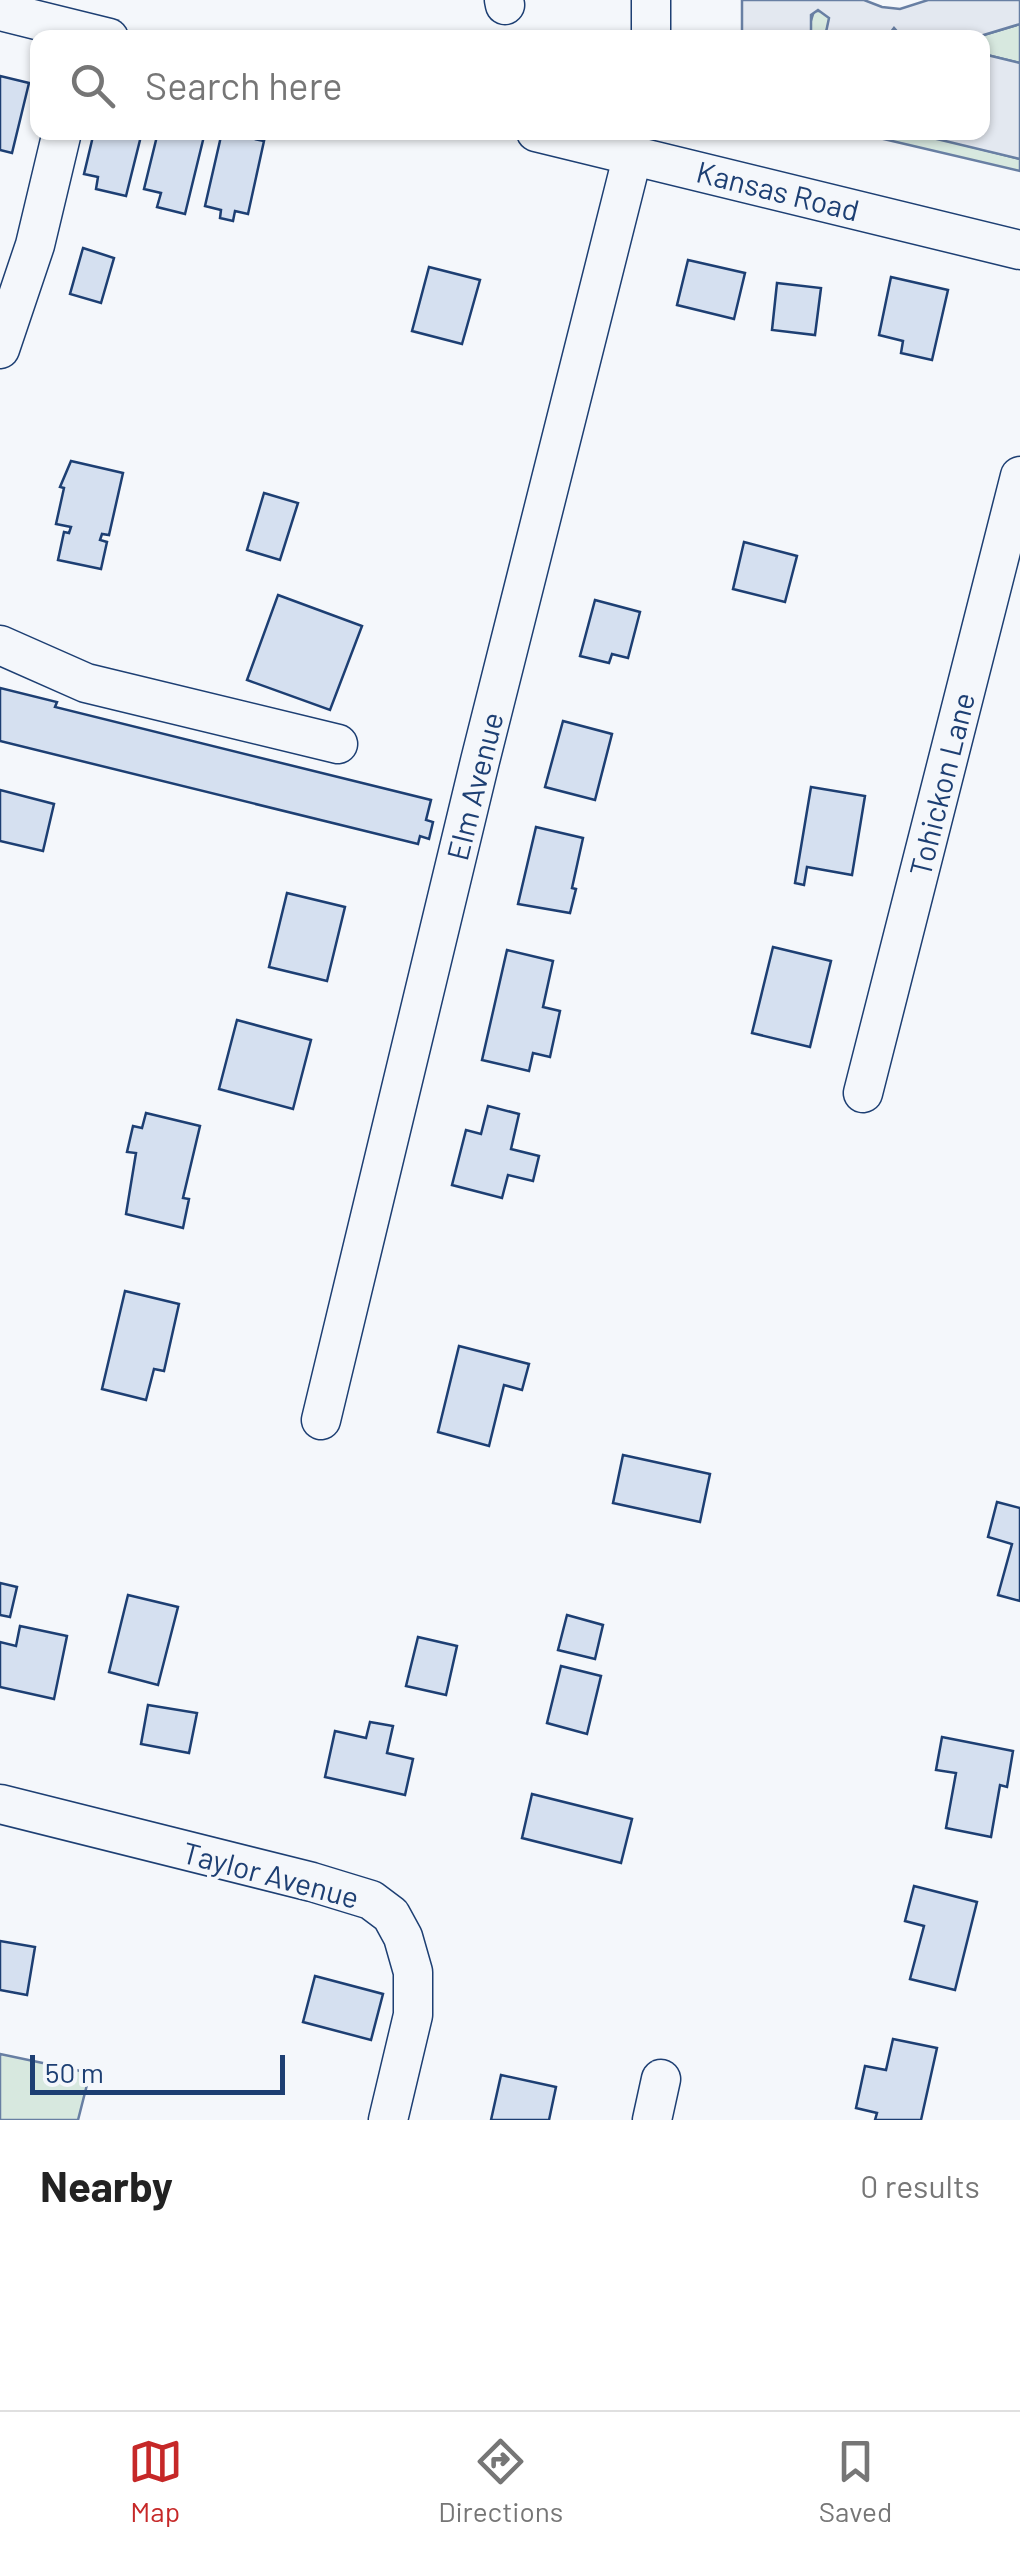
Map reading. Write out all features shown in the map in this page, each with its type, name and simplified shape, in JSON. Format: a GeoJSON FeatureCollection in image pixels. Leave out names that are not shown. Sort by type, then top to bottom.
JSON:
{"type":"FeatureCollection","features":[{"type":"Feature","properties":{"kind":"street"},"geometry":{"type":"LineString","coordinates":[[0,11],[93,27]]}},
{"type":"Feature","properties":{"kind":"street"},"geometry":{"type":"LineString","coordinates":[[0,349],[35,245],[60,140]]}},
{"type":"Feature","properties":{"kind":"street","name":"Kansas Road"},"geometry":{"type":"LineString","coordinates":[[571,140],[1020,250]]}},
{"type":"Feature","properties":{"kind":"street","name":"Elm Avenue"},"geometry":{"type":"LineString","coordinates":[[321,1420],[480,761],[633,154]]}},
{"type":"Feature","properties":{"kind":"street","name":"Tohickon Lane"},"geometry":{"type":"LineString","coordinates":[[862,1093],[1020,476]]}},
{"type":"Feature","properties":{"kind":"street"},"geometry":{"type":"LineString","coordinates":[[0,645],[86,683],[338,744]]}},
{"type":"Feature","properties":{"kind":"street","name":"Taylor Avenue"},"geometry":{"type":"LineString","coordinates":[[0,1804],[312,1882],[371,1900],[391,1915],[404,1937],[414,1972],[413,2015],[388,2120]]}},
{"type":"Feature","properties":{"kind":"street"},"geometry":{"type":"LineString","coordinates":[[652,2120],[661,2079]]}},
{"type":"Feature","properties":{"kind":"shaded area"},"geometry":{"type":"Polygon","coordinates":[[[742,0],[864,0],[900,9],[928,0],[1020,0],[1020,24],[990,33],[990,30],[894,28],[826,30],[829,18],[818,10],[811,15],[811,30],[742,30],[742,0]]]}},
{"type":"Feature","properties":{"kind":"shaded area"},"geometry":{"type":"Polygon","coordinates":[[[814,11],[823,11],[830,18],[827,30],[809,27],[814,11]]]}},
{"type":"Feature","properties":{"kind":"shaded area"},"geometry":{"type":"Polygon","coordinates":[[[1020,24],[1020,63],[990,56],[990,33],[1020,24]]]}},
{"type":"Feature","properties":{"kind":"shaded area"},"geometry":{"type":"Polygon","coordinates":[[[990,56],[1020,63],[1020,159],[941,140],[990,140],[990,56]]]}},
{"type":"Feature","properties":{"kind":"shaded area"},"geometry":{"type":"Polygon","coordinates":[[[888,140],[945,140],[1020,159],[1020,171],[888,140]]]}},
{"type":"Feature","properties":{"kind":"shaded area"},"geometry":{"type":"Polygon","coordinates":[[[0,2054],[90,2073],[78,2120],[0,2120],[0,2054]]]}},
{"type":"Feature","properties":{"kind":"building"},"geometry":{"type":"Polygon","coordinates":[[[0,76],[29,83],[12,153],[0,150],[0,76]]]}},
{"type":"Feature","properties":{"kind":"building"},"geometry":{"type":"Polygon","coordinates":[[[92,140],[140,140],[126,196],[96,189],[98,177],[84,174],[92,140]]]}},
{"type":"Feature","properties":{"kind":"building"},"geometry":{"type":"Polygon","coordinates":[[[156,140],[203,140],[185,214],[157,207],[161,193],[144,189],[156,140]]]}},
{"type":"Feature","properties":{"kind":"building"},"geometry":{"type":"Polygon","coordinates":[[[220,140],[264,141],[248,214],[235,211],[233,221],[220,218],[221,210],[205,206],[220,140]]]}},
{"type":"Feature","properties":{"kind":"building"},"geometry":{"type":"Polygon","coordinates":[[[83,248],[114,258],[101,303],[70,294],[83,248]]]}},
{"type":"Feature","properties":{"kind":"building"},"geometry":{"type":"Polygon","coordinates":[[[688,260],[745,273],[734,319],[677,305],[688,260]]]}},
{"type":"Feature","properties":{"kind":"building"},"geometry":{"type":"Polygon","coordinates":[[[429,267],[480,280],[462,344],[412,331],[429,267]]]}},
{"type":"Feature","properties":{"kind":"building"},"geometry":{"type":"Polygon","coordinates":[[[891,277],[948,290],[932,360],[901,353],[903,341],[879,335],[891,277]]]}},
{"type":"Feature","properties":{"kind":"building"},"geometry":{"type":"Polygon","coordinates":[[[777,283],[821,288],[815,335],[772,330],[777,283]]]}},
{"type":"Feature","properties":{"kind":"building"},"geometry":{"type":"Polygon","coordinates":[[[71,461],[123,473],[109,535],[102,534],[100,540],[107,542],[101,569],[58,560],[64,532],[69,533],[71,527],[56,524],[64,488],[60,487],[71,461]]]}},
{"type":"Feature","properties":{"kind":"building"},"geometry":{"type":"Polygon","coordinates":[[[264,493],[298,503],[280,560],[247,550],[264,493]]]}},
{"type":"Feature","properties":{"kind":"building"},"geometry":{"type":"Polygon","coordinates":[[[744,542],[797,556],[785,602],[733,589],[744,542]]]}},
{"type":"Feature","properties":{"kind":"building"},"geometry":{"type":"Polygon","coordinates":[[[278,595],[362,626],[330,710],[247,680],[278,595]]]}},
{"type":"Feature","properties":{"kind":"building"},"geometry":{"type":"Polygon","coordinates":[[[595,600],[640,612],[628,658],[612,654],[609,663],[580,656],[595,600]]]}},
{"type":"Feature","properties":{"kind":"building"},"geometry":{"type":"Polygon","coordinates":[[[0,688],[57,702],[55,707],[431,800],[426,820],[433,822],[429,839],[420,836],[418,844],[0,741],[0,688]]]}},
{"type":"Feature","properties":{"kind":"building"},"geometry":{"type":"Polygon","coordinates":[[[563,721],[612,734],[595,800],[545,787],[563,721]]]}},
{"type":"Feature","properties":{"kind":"building"},"geometry":{"type":"Polygon","coordinates":[[[811,787],[865,796],[852,875],[807,867],[804,885],[795,883],[811,787]]]}},
{"type":"Feature","properties":{"kind":"building"},"geometry":{"type":"Polygon","coordinates":[[[0,790],[54,804],[43,851],[0,841],[0,790]]]}},
{"type":"Feature","properties":{"kind":"building"},"geometry":{"type":"Polygon","coordinates":[[[536,827],[583,838],[570,913],[518,904],[536,827]]]}},
{"type":"Feature","properties":{"kind":"building"},"geometry":{"type":"Polygon","coordinates":[[[287,893],[345,907],[327,981],[269,967],[287,893]]]}},
{"type":"Feature","properties":{"kind":"building"},"geometry":{"type":"Polygon","coordinates":[[[773,947],[831,961],[810,1047],[752,1033],[773,947]]]}},
{"type":"Feature","properties":{"kind":"building"},"geometry":{"type":"Polygon","coordinates":[[[507,950],[553,961],[543,1007],[560,1011],[550,1057],[533,1053],[529,1071],[482,1060],[507,950]]]}},
{"type":"Feature","properties":{"kind":"building"},"geometry":{"type":"Polygon","coordinates":[[[237,1020],[311,1040],[293,1109],[219,1089],[237,1020]]]}},
{"type":"Feature","properties":{"kind":"building"},"geometry":{"type":"Polygon","coordinates":[[[488,1106],[519,1114],[511,1149],[539,1156],[533,1181],[508,1175],[502,1198],[452,1185],[466,1130],[481,1134],[488,1106]]]}},
{"type":"Feature","properties":{"kind":"building"},"geometry":{"type":"Polygon","coordinates":[[[146,1113],[200,1126],[183,1198],[189,1199],[183,1228],[126,1214],[136,1153],[127,1152],[133,1126],[142,1128],[146,1113]]]}},
{"type":"Feature","properties":{"kind":"building"},"geometry":{"type":"Polygon","coordinates":[[[125,1291],[179,1304],[164,1371],[154,1369],[146,1400],[102,1389],[125,1291]]]}},
{"type":"Feature","properties":{"kind":"building"},"geometry":{"type":"Polygon","coordinates":[[[459,1346],[529,1364],[522,1390],[504,1385],[489,1446],[438,1432],[459,1346]]]}},
{"type":"Feature","properties":{"kind":"building"},"geometry":{"type":"Polygon","coordinates":[[[623,1455],[710,1474],[700,1522],[613,1503],[623,1455]]]}},
{"type":"Feature","properties":{"kind":"building"},"geometry":{"type":"Polygon","coordinates":[[[997,1502],[1020,1508],[1020,1601],[998,1595],[1012,1544],[988,1537],[997,1502]]]}},
{"type":"Feature","properties":{"kind":"building"},"geometry":{"type":"Polygon","coordinates":[[[0,1583],[17,1587],[10,1617],[0,1615],[0,1583]]]}},
{"type":"Feature","properties":{"kind":"building"},"geometry":{"type":"Polygon","coordinates":[[[128,1595],[178,1607],[158,1685],[109,1672],[128,1595]]]}},
{"type":"Feature","properties":{"kind":"building"},"geometry":{"type":"Polygon","coordinates":[[[567,1615],[603,1625],[595,1659],[558,1650],[567,1615]]]}},
{"type":"Feature","properties":{"kind":"building"},"geometry":{"type":"Polygon","coordinates":[[[20,1626],[67,1636],[54,1699],[0,1687],[0,1642],[16,1646],[20,1626]]]}},
{"type":"Feature","properties":{"kind":"building"},"geometry":{"type":"Polygon","coordinates":[[[418,1637],[457,1646],[446,1695],[406,1686],[418,1637]]]}},
{"type":"Feature","properties":{"kind":"building"},"geometry":{"type":"Polygon","coordinates":[[[561,1666],[601,1676],[587,1734],[547,1723],[561,1666]]]}},
{"type":"Feature","properties":{"kind":"building"},"geometry":{"type":"Polygon","coordinates":[[[148,1705],[197,1713],[189,1753],[141,1744],[148,1705]]]}},
{"type":"Feature","properties":{"kind":"building"},"geometry":{"type":"Polygon","coordinates":[[[370,1722],[393,1726],[387,1753],[413,1759],[405,1795],[325,1777],[335,1731],[366,1738],[370,1722]]]}},
{"type":"Feature","properties":{"kind":"building"},"geometry":{"type":"Polygon","coordinates":[[[942,1737],[1013,1751],[1007,1787],[1000,1785],[991,1837],[946,1828],[956,1773],[936,1770],[942,1737]]]}},
{"type":"Feature","properties":{"kind":"building"},"geometry":{"type":"Polygon","coordinates":[[[532,1794],[632,1819],[621,1863],[522,1838],[532,1794]]]}},
{"type":"Feature","properties":{"kind":"building"},"geometry":{"type":"Polygon","coordinates":[[[914,1886],[977,1902],[955,1990],[910,1979],[924,1926],[905,1921],[914,1886]]]}},
{"type":"Feature","properties":{"kind":"building"},"geometry":{"type":"Polygon","coordinates":[[[0,1941],[35,1947],[27,1995],[0,1990],[0,1941]]]}},
{"type":"Feature","properties":{"kind":"building"},"geometry":{"type":"Polygon","coordinates":[[[315,1976],[383,1994],[371,2040],[303,2022],[315,1976]]]}},
{"type":"Feature","properties":{"kind":"building"},"geometry":{"type":"Polygon","coordinates":[[[893,2039],[937,2048],[921,2120],[875,2120],[877,2113],[856,2108],[865,2066],[886,2070],[893,2039]]]}},
{"type":"Feature","properties":{"kind":"building"},"geometry":{"type":"Polygon","coordinates":[[[501,2075],[556,2087],[549,2120],[491,2120],[501,2075]]]}}]}
